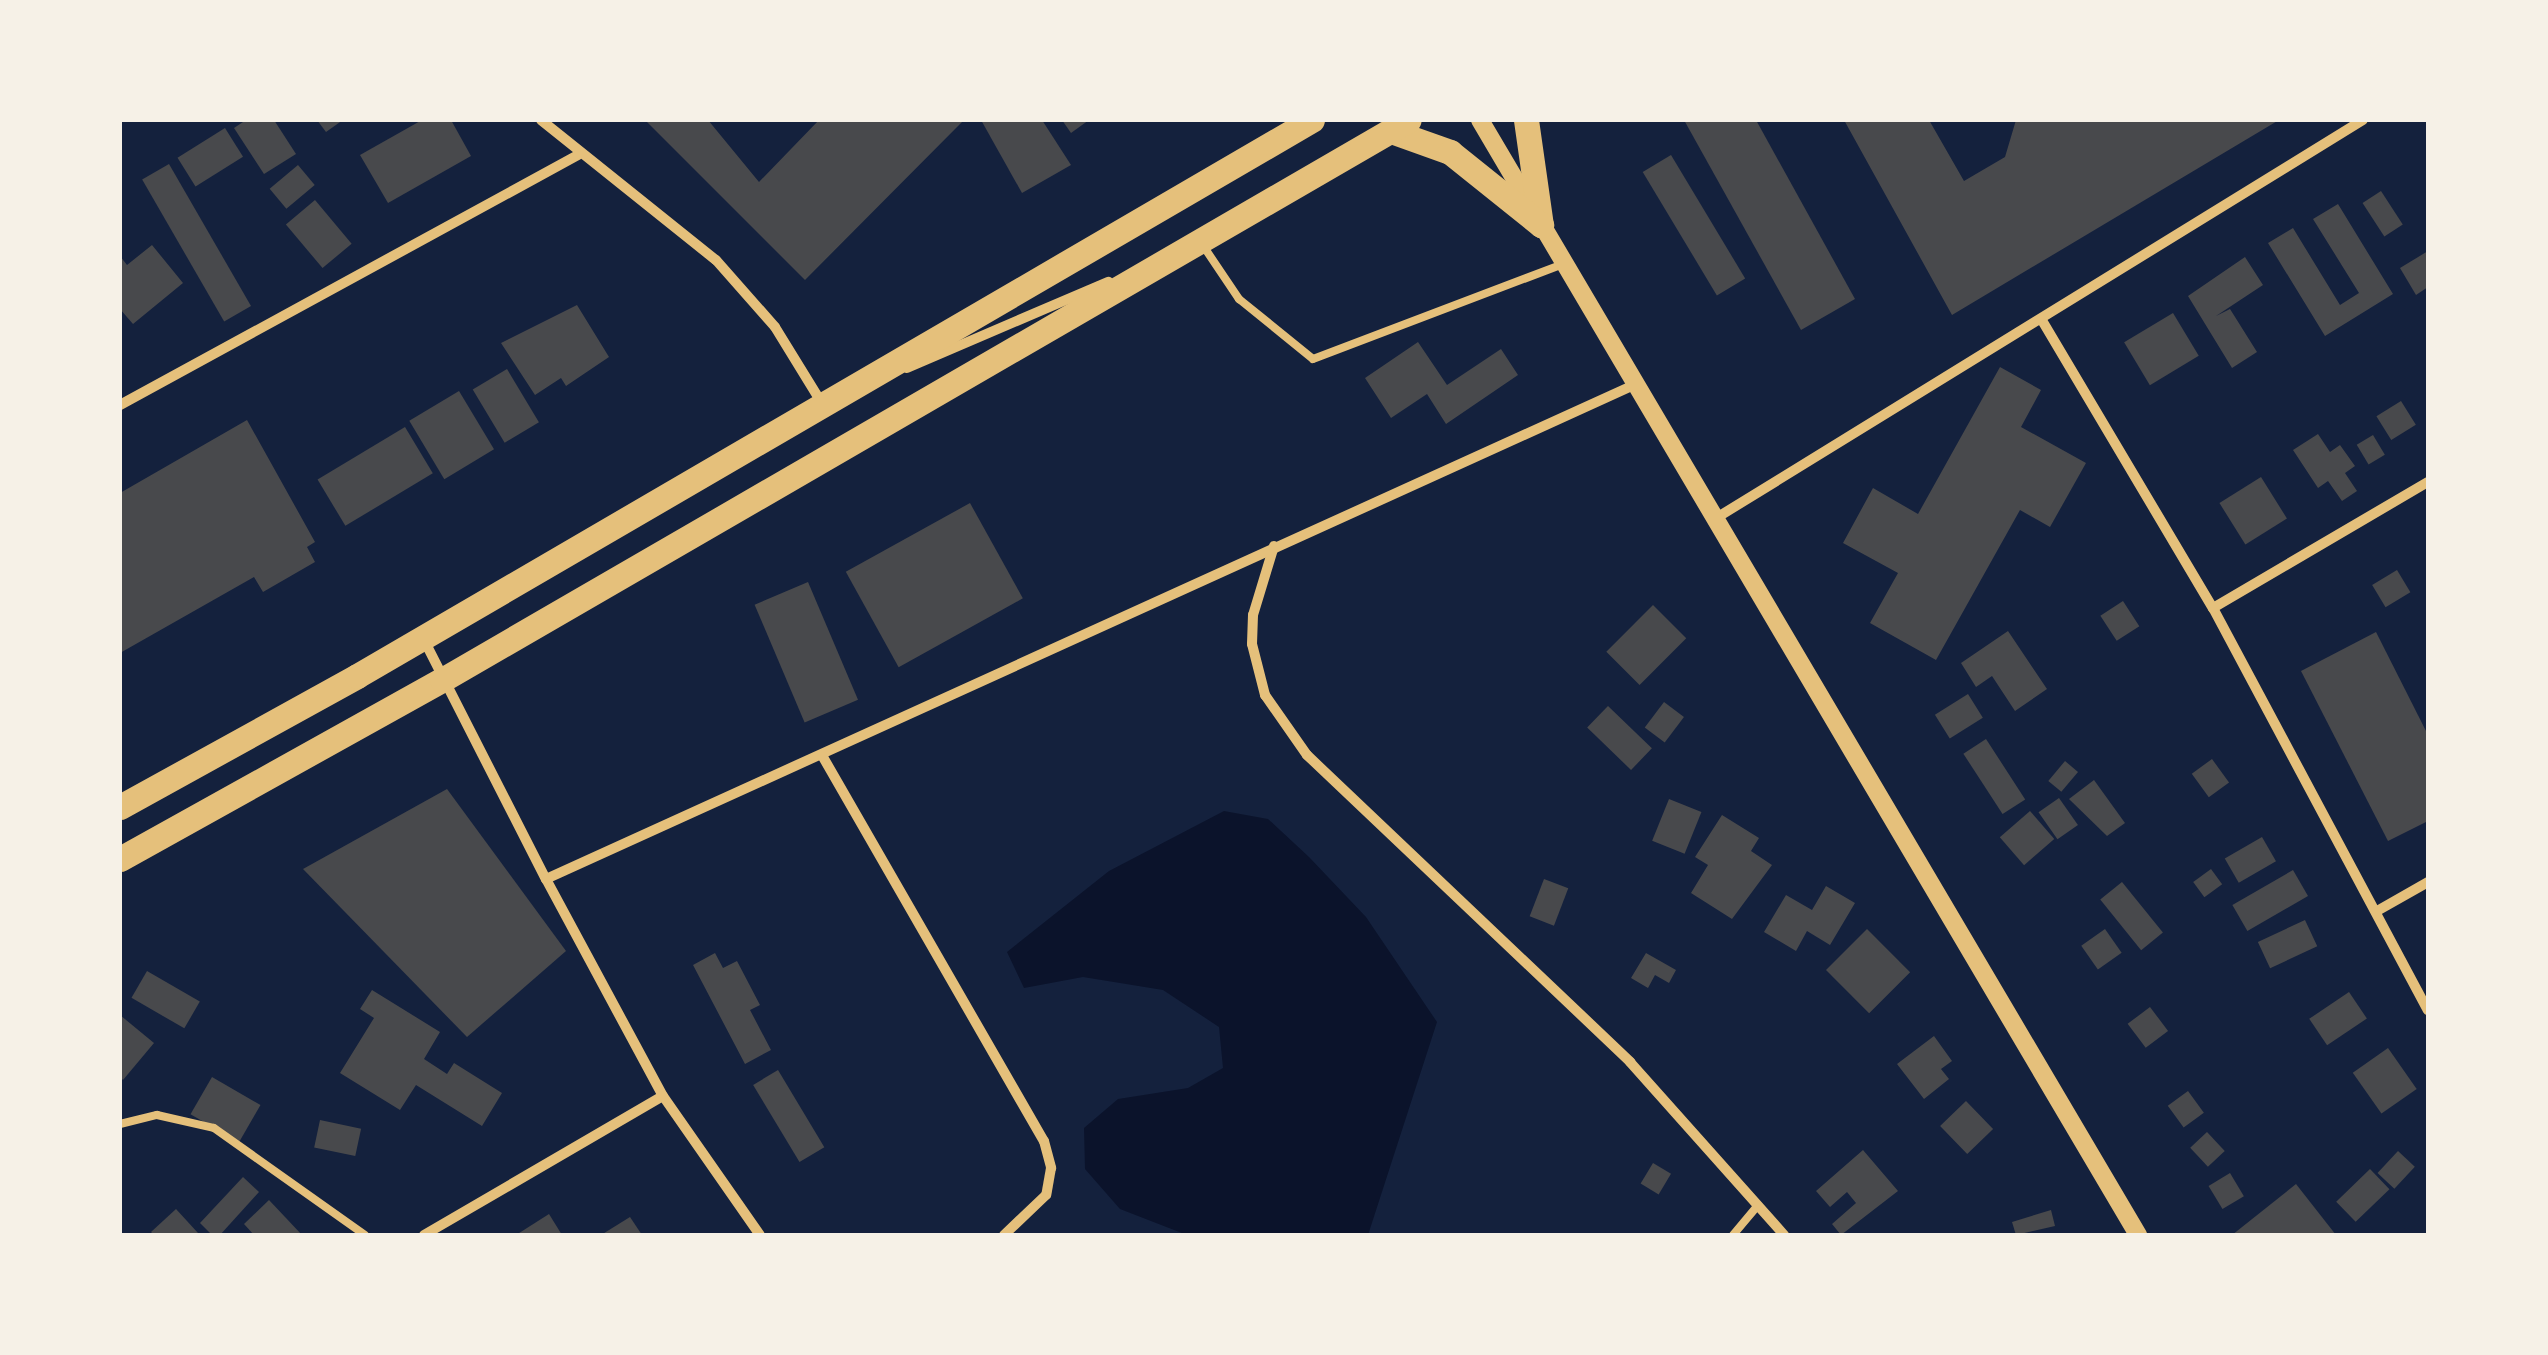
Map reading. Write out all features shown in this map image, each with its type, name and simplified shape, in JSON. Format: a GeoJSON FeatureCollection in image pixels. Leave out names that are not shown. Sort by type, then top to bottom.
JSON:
{"type":"FeatureCollection","features":[{"type":"Feature","properties":{"kind":"main road"},"geometry":{"type":"LineString","coordinates":[[120,806],[423,638],[1312,120]]}},
{"type":"Feature","properties":{"kind":"main road"},"geometry":{"type":"LineString","coordinates":[[1526,120],[1541,225]]}},
{"type":"Feature","properties":{"kind":"main road"},"geometry":{"type":"LineString","coordinates":[[120,859],[442,680],[1400,125],[1450,152],[1541,225]]}},
{"type":"Feature","properties":{"kind":"street"},"geometry":{"type":"LineString","coordinates":[[541,120],[578,155],[716,260],[776,327],[823,405],[1200,242]]}},
{"type":"Feature","properties":{"kind":"street"},"geometry":{"type":"LineString","coordinates":[[1480,120],[1632,386],[2138,1235]]}},
{"type":"Feature","properties":{"kind":"street"},"geometry":{"type":"LineString","coordinates":[[1714,520],[2043,322],[2364,120]]}},
{"type":"Feature","properties":{"kind":"street"},"geometry":{"type":"LineString","coordinates":[[120,404],[578,155]]}},
{"type":"Feature","properties":{"kind":"street"},"geometry":{"type":"LineString","coordinates":[[2043,322],[2214,608],[2428,1010]]}},
{"type":"Feature","properties":{"kind":"street"},"geometry":{"type":"LineString","coordinates":[[546,879],[823,757],[1274,546],[1632,386]]}},
{"type":"Feature","properties":{"kind":"street"},"geometry":{"type":"LineString","coordinates":[[2214,608],[2428,482]]}},
{"type":"Feature","properties":{"kind":"street"},"geometry":{"type":"LineString","coordinates":[[1274,546],[1253,614],[1252,644],[1265,695],[1306,756],[1630,1062],[1784,1235]]}},
{"type":"Feature","properties":{"kind":"street"},"geometry":{"type":"LineString","coordinates":[[423,638],[663,1096],[760,1235]]}},
{"type":"Feature","properties":{"kind":"street"},"geometry":{"type":"LineString","coordinates":[[823,757],[1044,1141],[1050,1168],[1046,1195],[1004,1235]]}},
{"type":"Feature","properties":{"kind":"street"},"geometry":{"type":"LineString","coordinates":[[2377,911],[2428,882]]}},
{"type":"Feature","properties":{"kind":"street"},"geometry":{"type":"LineString","coordinates":[[424,1235],[663,1096]]}},
{"type":"Feature","properties":{"kind":"lane"},"geometry":{"type":"LineString","coordinates":[[1200,242],[1239,300],[1312,358],[1563,264]]}},
{"type":"Feature","properties":{"kind":"lane"},"geometry":{"type":"LineString","coordinates":[[120,1124],[158,1115],[214,1128],[364,1235]]}},
{"type":"Feature","properties":{"kind":"lane"},"geometry":{"type":"LineString","coordinates":[[1732,1235],[1758,1205]]}},
{"type":"Feature","properties":{"kind":"water"},"geometry":{"type":"Polygon","coordinates":[[[1224,811],[1268,819],[1309,857],[1366,917],[1437,1022],[1368,1235],[1187,1235],[1120,1209],[1085,1169],[1084,1128],[1118,1099],[1188,1088],[1223,1068],[1219,1027],[1163,990],[1083,977],[1024,988],[1007,952],[1109,871],[1224,811]]]}},
{"type":"Feature","properties":{"kind":"building"},"geometry":{"type":"Polygon","coordinates":[[[246,120],[274,120],[296,154],[264,174],[234,128],[246,120]]]}},
{"type":"Feature","properties":{"kind":"building"},"geometry":{"type":"Polygon","coordinates":[[[317,120],[343,120],[326,132],[317,120]]]}},
{"type":"Feature","properties":{"kind":"building"},"geometry":{"type":"Polygon","coordinates":[[[422,120],[451,120],[471,156],[388,203],[360,155],[422,120]]]}},
{"type":"Feature","properties":{"kind":"building"},"geometry":{"type":"Polygon","coordinates":[[[645,120],[708,120],[759,182],[819,120],[964,120],[805,280],[645,120]]]}},
{"type":"Feature","properties":{"kind":"building"},"geometry":{"type":"Polygon","coordinates":[[[981,120],[1042,120],[1071,165],[1022,193],[981,120]]]}},
{"type":"Feature","properties":{"kind":"building"},"geometry":{"type":"Polygon","coordinates":[[[1062,120],[1089,120],[1071,133],[1062,120]]]}},
{"type":"Feature","properties":{"kind":"building"},"geometry":{"type":"Polygon","coordinates":[[[1684,120],[1756,120],[1855,299],[1801,330],[1684,120]]]}},
{"type":"Feature","properties":{"kind":"building"},"geometry":{"type":"Polygon","coordinates":[[[1844,120],[1929,120],[1964,181],[2005,157],[2016,120],[2279,120],[1952,315],[1844,120]]]}},
{"type":"Feature","properties":{"kind":"building"},"geometry":{"type":"Polygon","coordinates":[[[225,128],[243,157],[196,187],[178,158],[225,128]]]}},
{"type":"Feature","properties":{"kind":"building"},"geometry":{"type":"Polygon","coordinates":[[[1671,155],[1745,278],[1717,295],[1643,172],[1671,155]]]}},
{"type":"Feature","properties":{"kind":"building"},"geometry":{"type":"Polygon","coordinates":[[[169,164],[251,306],[224,322],[142,180],[169,164]]]}},
{"type":"Feature","properties":{"kind":"building"},"geometry":{"type":"Polygon","coordinates":[[[298,165],[315,185],[286,209],[270,189],[298,165]]]}},
{"type":"Feature","properties":{"kind":"building"},"geometry":{"type":"Polygon","coordinates":[[[2381,191],[2403,225],[2384,237],[2363,203],[2381,191]]]}},
{"type":"Feature","properties":{"kind":"building"},"geometry":{"type":"Polygon","coordinates":[[[315,200],[352,244],[323,268],[286,224],[315,200]]]}},
{"type":"Feature","properties":{"kind":"building"},"geometry":{"type":"Polygon","coordinates":[[[2338,204],[2393,294],[2325,336],[2268,243],[2293,228],[2340,305],[2359,293],[2313,219],[2338,204]]]}},
{"type":"Feature","properties":{"kind":"building"},"geometry":{"type":"Polygon","coordinates":[[[152,245],[183,283],[133,324],[120,309],[120,256],[127,265],[152,245]]]}},
{"type":"Feature","properties":{"kind":"building"},"geometry":{"type":"Polygon","coordinates":[[[2428,251],[2428,287],[2416,295],[2400,268],[2428,251]]]}},
{"type":"Feature","properties":{"kind":"building"},"geometry":{"type":"Polygon","coordinates":[[[2245,257],[2263,285],[2216,316],[2230,309],[2257,352],[2232,368],[2188,296],[2245,257]]]}},
{"type":"Feature","properties":{"kind":"building"},"geometry":{"type":"Polygon","coordinates":[[[577,305],[609,357],[566,386],[561,378],[535,395],[501,343],[577,305]]]}},
{"type":"Feature","properties":{"kind":"building"},"geometry":{"type":"Polygon","coordinates":[[[2173,313],[2199,356],[2150,385],[2124,342],[2173,313]]]}},
{"type":"Feature","properties":{"kind":"building"},"geometry":{"type":"Polygon","coordinates":[[[1418,342],[1447,385],[1501,349],[1518,375],[1446,424],[1427,394],[1391,418],[1365,378],[1418,342]]]}},
{"type":"Feature","properties":{"kind":"building"},"geometry":{"type":"Polygon","coordinates":[[[2000,367],[2041,390],[2021,427],[2086,463],[2050,527],[2020,510],[1936,660],[1870,623],[1898,573],[1843,543],[1873,488],[1918,514],[2000,367]]]}},
{"type":"Feature","properties":{"kind":"building"},"geometry":{"type":"Polygon","coordinates":[[[507,369],[539,422],[505,443],[473,390],[507,369]]]}},
{"type":"Feature","properties":{"kind":"building"},"geometry":{"type":"Polygon","coordinates":[[[459,391],[494,449],[444,479],[409,421],[459,391]]]}},
{"type":"Feature","properties":{"kind":"building"},"geometry":{"type":"Polygon","coordinates":[[[2401,401],[2416,425],[2391,440],[2376,416],[2401,401]]]}},
{"type":"Feature","properties":{"kind":"building"},"geometry":{"type":"Polygon","coordinates":[[[247,420],[315,542],[307,547],[315,562],[263,592],[254,577],[120,653],[120,493],[247,420]]]}},
{"type":"Feature","properties":{"kind":"building"},"geometry":{"type":"Polygon","coordinates":[[[405,427],[433,473],[345,526],[318,480],[405,427]]]}},
{"type":"Feature","properties":{"kind":"building"},"geometry":{"type":"Polygon","coordinates":[[[2318,434],[2330,452],[2340,445],[2355,466],[2345,473],[2357,491],[2342,501],[2328,481],[2318,488],[2293,450],[2318,434]]]}},
{"type":"Feature","properties":{"kind":"building"},"geometry":{"type":"Polygon","coordinates":[[[2373,435],[2385,455],[2369,465],[2357,445],[2373,435]]]}},
{"type":"Feature","properties":{"kind":"building"},"geometry":{"type":"Polygon","coordinates":[[[2261,477],[2287,519],[2245,545],[2219,503],[2261,477]]]}},
{"type":"Feature","properties":{"kind":"building"},"geometry":{"type":"Polygon","coordinates":[[[970,503],[1023,598],[899,667],[846,572],[970,503]]]}},
{"type":"Feature","properties":{"kind":"building"},"geometry":{"type":"Polygon","coordinates":[[[2397,570],[2410,592],[2386,607],[2372,585],[2397,570]]]}},
{"type":"Feature","properties":{"kind":"building"},"geometry":{"type":"Polygon","coordinates":[[[808,582],[858,700],[805,722],[755,605],[808,582]]]}},
{"type":"Feature","properties":{"kind":"building"},"geometry":{"type":"Polygon","coordinates":[[[2123,601],[2139,626],[2117,641],[2100,616],[2123,601]]]}},
{"type":"Feature","properties":{"kind":"building"},"geometry":{"type":"Polygon","coordinates":[[[1653,605],[1686,638],[1640,685],[1606,652],[1653,605]]]}},
{"type":"Feature","properties":{"kind":"building"},"geometry":{"type":"Polygon","coordinates":[[[2008,631],[2047,689],[2015,711],[1992,676],[1976,687],[1961,663],[2008,631]]]}},
{"type":"Feature","properties":{"kind":"building"},"geometry":{"type":"Polygon","coordinates":[[[2376,632],[2428,735],[2428,821],[2388,841],[2301,671],[2376,632]]]}},
{"type":"Feature","properties":{"kind":"building"},"geometry":{"type":"Polygon","coordinates":[[[1968,694],[1983,718],[1950,738],[1935,715],[1968,694]]]}},
{"type":"Feature","properties":{"kind":"building"},"geometry":{"type":"Polygon","coordinates":[[[1664,702],[1684,717],[1665,743],[1645,728],[1664,702]]]}},
{"type":"Feature","properties":{"kind":"building"},"geometry":{"type":"Polygon","coordinates":[[[1608,706],[1652,748],[1631,770],[1587,728],[1608,706]]]}},
{"type":"Feature","properties":{"kind":"building"},"geometry":{"type":"Polygon","coordinates":[[[1986,739],[2025,799],[2003,814],[1963,754],[1986,739]]]}},
{"type":"Feature","properties":{"kind":"building"},"geometry":{"type":"Polygon","coordinates":[[[2212,759],[2229,782],[2209,797],[2192,774],[2212,759]]]}},
{"type":"Feature","properties":{"kind":"building"},"geometry":{"type":"Polygon","coordinates":[[[2065,761],[2078,772],[2061,792],[2048,781],[2065,761]]]}},
{"type":"Feature","properties":{"kind":"building"},"geometry":{"type":"Polygon","coordinates":[[[2094,780],[2125,823],[2107,836],[2069,799],[2094,780]]]}},
{"type":"Feature","properties":{"kind":"building"},"geometry":{"type":"Polygon","coordinates":[[[447,789],[566,951],[467,1037],[303,869],[447,789]]]}},
{"type":"Feature","properties":{"kind":"building"},"geometry":{"type":"Polygon","coordinates":[[[2059,798],[2078,825],[2057,839],[2039,812],[2059,798]]]}},
{"type":"Feature","properties":{"kind":"building"},"geometry":{"type":"Polygon","coordinates":[[[1669,799],[1701,812],[1685,854],[1652,841],[1669,799]]]}},
{"type":"Feature","properties":{"kind":"building"},"geometry":{"type":"Polygon","coordinates":[[[2030,811],[2054,839],[2024,865],[2000,837],[2030,811]]]}},
{"type":"Feature","properties":{"kind":"building"},"geometry":{"type":"Polygon","coordinates":[[[1722,815],[1759,838],[1751,851],[1772,865],[1732,919],[1691,893],[1708,865],[1695,857],[1722,815]]]}},
{"type":"Feature","properties":{"kind":"building"},"geometry":{"type":"Polygon","coordinates":[[[2262,837],[2276,861],[2239,883],[2225,858],[2262,837]]]}},
{"type":"Feature","properties":{"kind":"building"},"geometry":{"type":"Polygon","coordinates":[[[2211,869],[2222,884],[2204,897],[2193,882],[2211,869]]]}},
{"type":"Feature","properties":{"kind":"building"},"geometry":{"type":"Polygon","coordinates":[[[2293,870],[2308,896],[2247,931],[2232,905],[2293,870]]]}},
{"type":"Feature","properties":{"kind":"building"},"geometry":{"type":"Polygon","coordinates":[[[1544,879],[1568,888],[1554,926],[1530,916],[1544,879]]]}},
{"type":"Feature","properties":{"kind":"building"},"geometry":{"type":"Polygon","coordinates":[[[2122,882],[2163,933],[2141,950],[2100,900],[2122,882]]]}},
{"type":"Feature","properties":{"kind":"building"},"geometry":{"type":"Polygon","coordinates":[[[1826,886],[1855,903],[1830,945],[1807,931],[1796,951],[1764,932],[1786,895],[1812,910],[1826,886]]]}},
{"type":"Feature","properties":{"kind":"building"},"geometry":{"type":"Polygon","coordinates":[[[2305,920],[2317,946],[2270,968],[2258,942],[2305,920]]]}},
{"type":"Feature","properties":{"kind":"building"},"geometry":{"type":"Polygon","coordinates":[[[1867,929],[1910,972],[1869,1013],[1826,970],[1867,929]]]}},
{"type":"Feature","properties":{"kind":"building"},"geometry":{"type":"Polygon","coordinates":[[[2105,929],[2122,953],[2098,969],[2081,946],[2105,929]]]}},
{"type":"Feature","properties":{"kind":"building"},"geometry":{"type":"Polygon","coordinates":[[[715,953],[723,968],[737,961],[760,1005],[750,1010],[771,1050],[745,1064],[693,965],[715,953]]]}},
{"type":"Feature","properties":{"kind":"building"},"geometry":{"type":"Polygon","coordinates":[[[1646,953],[1676,970],[1669,983],[1655,975],[1648,988],[1631,978],[1646,953]]]}},
{"type":"Feature","properties":{"kind":"building"},"geometry":{"type":"Polygon","coordinates":[[[147,971],[200,1002],[184,1028],[132,998],[147,971]]]}},
{"type":"Feature","properties":{"kind":"building"},"geometry":{"type":"Polygon","coordinates":[[[372,990],[440,1032],[424,1059],[447,1074],[454,1063],[502,1093],[482,1126],[416,1085],[400,1110],[340,1073],[374,1018],[360,1009],[372,990]]]}},
{"type":"Feature","properties":{"kind":"building"},"geometry":{"type":"Polygon","coordinates":[[[2349,992],[2367,1019],[2327,1045],[2309,1019],[2349,992]]]}},
{"type":"Feature","properties":{"kind":"building"},"geometry":{"type":"Polygon","coordinates":[[[2150,1007],[2168,1031],[2146,1048],[2128,1024],[2150,1007]]]}},
{"type":"Feature","properties":{"kind":"building"},"geometry":{"type":"Polygon","coordinates":[[[120,1015],[154,1043],[123,1080],[120,1077],[120,1015]]]}},
{"type":"Feature","properties":{"kind":"building"},"geometry":{"type":"Polygon","coordinates":[[[1934,1036],[1952,1061],[1941,1069],[1949,1079],[1924,1099],[1897,1064],[1934,1036]]]}},
{"type":"Feature","properties":{"kind":"building"},"geometry":{"type":"Polygon","coordinates":[[[2388,1048],[2417,1089],[2381,1114],[2353,1073],[2388,1048]]]}},
{"type":"Feature","properties":{"kind":"building"},"geometry":{"type":"Polygon","coordinates":[[[778,1070],[824,1147],[799,1162],[753,1085],[778,1070]]]}},
{"type":"Feature","properties":{"kind":"building"},"geometry":{"type":"Polygon","coordinates":[[[212,1077],[260,1105],[239,1142],[191,1114],[212,1077]]]}},
{"type":"Feature","properties":{"kind":"building"},"geometry":{"type":"Polygon","coordinates":[[[2188,1091],[2204,1113],[2184,1128],[2168,1106],[2188,1091]]]}},
{"type":"Feature","properties":{"kind":"building"},"geometry":{"type":"Polygon","coordinates":[[[1966,1101],[1993,1129],[1967,1154],[1940,1126],[1966,1101]]]}},
{"type":"Feature","properties":{"kind":"building"},"geometry":{"type":"Polygon","coordinates":[[[320,1120],[361,1129],[355,1156],[314,1147],[320,1120]]]}},
{"type":"Feature","properties":{"kind":"building"},"geometry":{"type":"Polygon","coordinates":[[[2207,1132],[2225,1151],[2208,1167],[2190,1148],[2207,1132]]]}},
{"type":"Feature","properties":{"kind":"building"},"geometry":{"type":"Polygon","coordinates":[[[1863,1150],[1898,1191],[1841,1235],[1832,1224],[1856,1203],[1847,1192],[1830,1207],[1816,1191],[1863,1150]]]}},
{"type":"Feature","properties":{"kind":"building"},"geometry":{"type":"Polygon","coordinates":[[[2398,1151],[2415,1167],[2394,1189],[2378,1173],[2398,1151]]]}},
{"type":"Feature","properties":{"kind":"building"},"geometry":{"type":"Polygon","coordinates":[[[1653,1163],[1671,1174],[1659,1194],[1641,1184],[1653,1163]]]}},
{"type":"Feature","properties":{"kind":"building"},"geometry":{"type":"Polygon","coordinates":[[[2370,1169],[2389,1189],[2356,1222],[2336,1202],[2370,1169]]]}},
{"type":"Feature","properties":{"kind":"building"},"geometry":{"type":"Polygon","coordinates":[[[2230,1173],[2244,1196],[2222,1209],[2209,1186],[2230,1173]]]}},
{"type":"Feature","properties":{"kind":"building"},"geometry":{"type":"Polygon","coordinates":[[[243,1177],[259,1192],[220,1235],[212,1235],[200,1223],[243,1177]]]}},
{"type":"Feature","properties":{"kind":"building"},"geometry":{"type":"Polygon","coordinates":[[[2296,1184],[2336,1235],[2232,1235],[2296,1184]]]}},
{"type":"Feature","properties":{"kind":"building"},"geometry":{"type":"Polygon","coordinates":[[[269,1200],[302,1235],[254,1235],[244,1224],[269,1200]]]}},
{"type":"Feature","properties":{"kind":"building"},"geometry":{"type":"Polygon","coordinates":[[[176,1209],[198,1233],[154,1235],[151,1232],[176,1209]]]}},
{"type":"Feature","properties":{"kind":"building"},"geometry":{"type":"Polygon","coordinates":[[[2051,1210],[2055,1226],[2016,1235],[2012,1222],[2051,1210]]]}},
{"type":"Feature","properties":{"kind":"building"},"geometry":{"type":"Polygon","coordinates":[[[549,1214],[562,1235],[516,1235],[549,1214]]]}},
{"type":"Feature","properties":{"kind":"building"},"geometry":{"type":"Polygon","coordinates":[[[630,1217],[642,1235],[601,1235],[630,1217]]]}}]}
